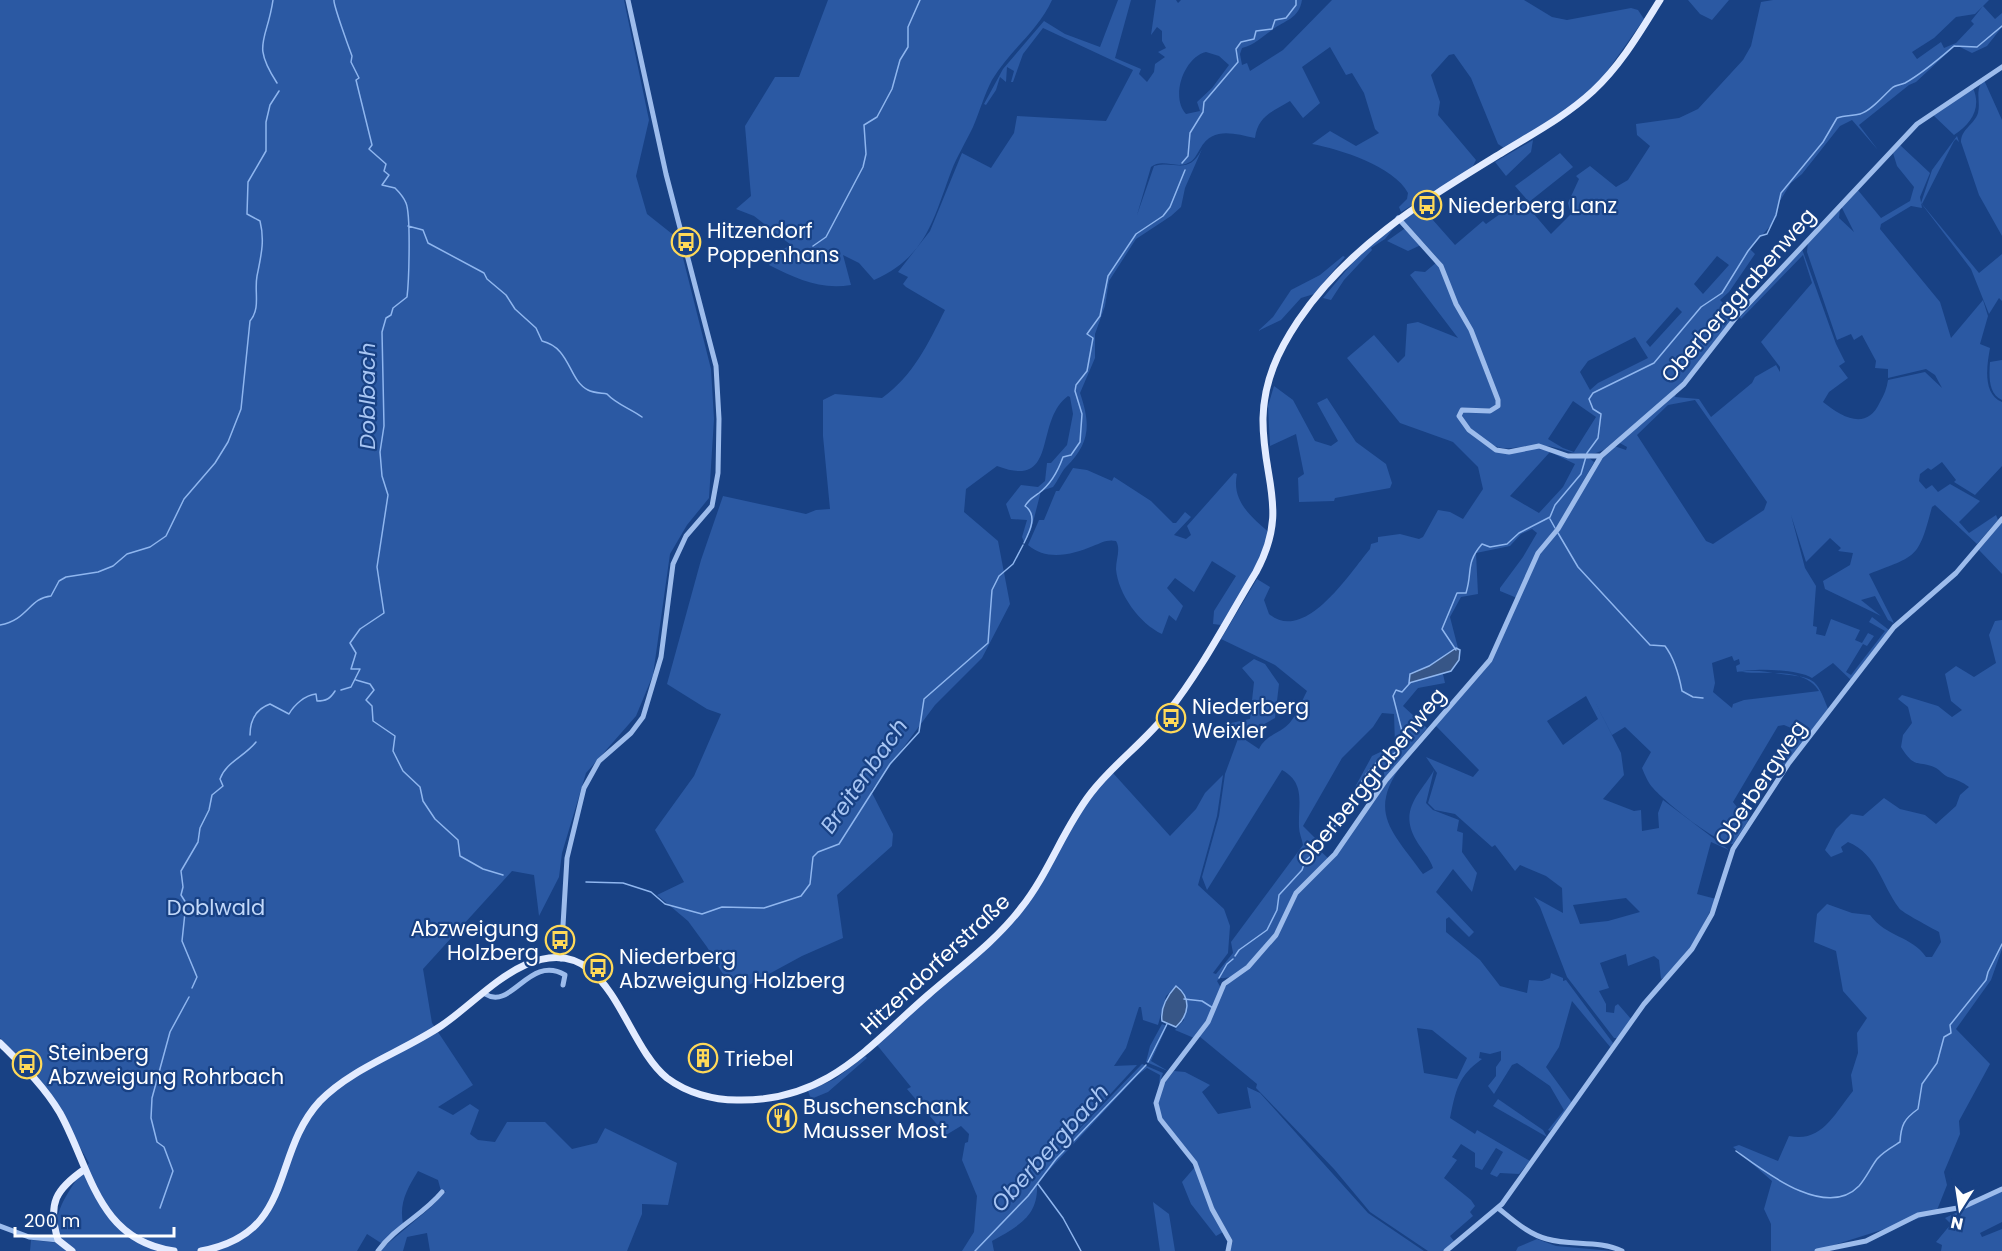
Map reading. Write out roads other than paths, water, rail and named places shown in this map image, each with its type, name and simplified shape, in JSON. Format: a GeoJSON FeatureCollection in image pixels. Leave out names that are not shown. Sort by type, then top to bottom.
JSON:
{"type":"FeatureCollection","features":[{"type":"Feature","properties":{"kind":"main road","name":"Hitzendorferstraße"},"geometry":{"type":"LineString","coordinates":[[201,1251],[237,1239],[263,1216],[276,1197],[305,1121],[328,1094],[348,1079],[438,1028],[523,966],[536,961],[561,959],[583,965],[602,979],[614,995],[649,1060],[667,1078],[695,1093],[731,1100],[782,1096],[818,1085],[861,1056],[1012,920],[1037,885],[1087,798],[1159,723],[1189,680],[1256,572],[1272,535],[1274,497],[1263,416],[1265,392],[1274,364],[1299,320],[1358,250],[1398,218],[1574,107],[1616,66],[1660,0]]}},
{"type":"Feature","properties":{"kind":"main road"},"geometry":{"type":"LineString","coordinates":[[0,1043],[44,1088],[54,1103],[98,1197],[120,1226],[141,1241],[174,1251]]}},
{"type":"Feature","properties":{"kind":"main road"},"geometry":{"type":"LineString","coordinates":[[72,1251],[58,1240],[53,1213],[58,1192],[67,1181],[85,1168]]}},
{"type":"Feature","properties":{"kind":"street"},"geometry":{"type":"LineString","coordinates":[[561,959],[567,858],[584,788],[594,767],[631,733],[643,717],[662,657],[673,564],[686,536],[712,506],[718,473],[719,419],[716,366],[666,174],[628,0]]}},
{"type":"Feature","properties":{"kind":"street","name":"Oberberggrabenweg"},"geometry":{"type":"LineString","coordinates":[[1228,1251],[1230,1241],[1210,1205],[1197,1166],[1159,1116],[1156,1103],[1159,1088],[1206,1025],[1224,984],[1248,967],[1276,935],[1296,893],[1335,854],[1386,780],[1490,660],[1538,554],[1558,529],[1601,456],[1684,384],[1737,316],[1917,124],[2002,66]]}},
{"type":"Feature","properties":{"kind":"street"},"geometry":{"type":"LineString","coordinates":[[1398,218],[1441,266],[1456,304],[1471,330],[1498,400],[1498,406],[1492,410],[1462,410],[1459,416],[1462,422],[1477,437],[1496,450],[1509,452],[1539,446],[1568,456],[1601,456]]}},
{"type":"Feature","properties":{"kind":"street","name":"Oberbergweg"},"geometry":{"type":"LineString","coordinates":[[1446,1251],[1498,1208],[1582,1094],[1644,1004],[1701,935],[1715,906],[1731,853],[1789,764],[1894,627],[1956,573],[2002,519]]}},
{"type":"Feature","properties":{"kind":"street"},"geometry":{"type":"LineString","coordinates":[[485,994],[493,998],[501,998],[534,974],[545,970],[565,975],[563,985]]}},
{"type":"Feature","properties":{"kind":"street"},"geometry":{"type":"LineString","coordinates":[[1817,1251],[1866,1241],[1918,1215],[1963,1207],[2002,1189]]}},
{"type":"Feature","properties":{"kind":"street"},"geometry":{"type":"LineString","coordinates":[[378,1251],[393,1234],[429,1207],[442,1192]]}},
{"type":"Feature","properties":{"kind":"street"},"geometry":{"type":"LineString","coordinates":[[1498,1208],[1528,1230],[1547,1239],[1607,1246],[1622,1251]]}},
{"type":"Feature","properties":{"kind":"street"},"geometry":{"type":"LineString","coordinates":[[0,1226],[29,1237],[58,1240]]}},
{"type":"Feature","properties":{"kind":"waterway"},"geometry":{"type":"LineString","coordinates":[[273,0],[263,50],[269,70],[277,83]]}},
{"type":"Feature","properties":{"kind":"waterway","name":"Doblbach"},"geometry":{"type":"LineString","coordinates":[[334,0],[352,56],[351,62],[359,78],[356,80],[372,145],[369,149],[386,164],[384,171],[389,175],[382,185],[395,188],[405,201],[408,210],[409,234],[407,297],[393,308],[391,315],[386,318],[382,332],[384,426],[380,452],[382,476],[388,495],[377,567],[384,613],[360,629],[350,643],[356,653],[351,669],[360,669],[351,687],[341,690]]}},
{"type":"Feature","properties":{"kind":"waterway"},"geometry":{"type":"LineString","coordinates":[[813,246],[826,237],[863,167],[866,154],[864,125],[877,117],[892,89],[900,60],[908,47],[908,27],[920,0]]}},
{"type":"Feature","properties":{"kind":"waterway","name":"Breitenbach"},"geometry":{"type":"LineString","coordinates":[[1182,163],[1188,156],[1190,133],[1203,112],[1204,102],[1238,62],[1236,49],[1241,42],[1254,39],[1256,31],[1272,29],[1275,20],[1286,18],[1296,5],[1296,0]]}},
{"type":"Feature","properties":{"kind":"waterway","name":"Oberbergbach"},"geometry":{"type":"LineString","coordinates":[[1456,650],[1442,629],[1457,593],[1466,593],[1473,557],[1482,544],[1490,547],[1507,544],[1519,533],[1550,517],[1555,505],[1581,474],[1587,453],[1598,438],[1601,414],[1593,409],[1589,399],[1593,393],[1654,363],[1701,307],[1722,293],[1748,251],[1760,236],[1767,234],[1776,215],[1781,193],[1823,142],[1837,118],[1857,115],[1873,107],[1893,87],[1918,75],[1954,46],[1977,47],[2002,26]]}},
{"type":"Feature","properties":{"kind":"waterway"},"geometry":{"type":"LineString","coordinates":[[0,625],[17,619],[38,601],[51,596],[59,581],[66,577],[98,572],[113,566],[127,554],[150,547],[166,536],[184,499],[215,463],[228,442],[241,409],[250,321],[256,305],[256,282],[262,248],[260,221],[247,214],[248,182],[266,151],[266,122],[270,105],[279,91]]}},
{"type":"Feature","properties":{"kind":"waterway","name":"Breitenbach"},"geometry":{"type":"LineString","coordinates":[[1024,543],[1032,518],[1025,506],[1047,486],[1063,457],[1071,455],[1080,442],[1082,414],[1075,391],[1076,385],[1087,371],[1093,338],[1087,334],[1100,316],[1108,276],[1136,234],[1163,216],[1170,207],[1185,170]]}},
{"type":"Feature","properties":{"kind":"waterway"},"geometry":{"type":"LineString","coordinates":[[408,226],[423,230],[428,243],[484,273],[487,279],[506,295],[515,309],[536,328],[542,341],[559,350],[581,385],[590,391],[607,394],[642,417]]}},
{"type":"Feature","properties":{"kind":"waterway"},"geometry":{"type":"LineString","coordinates":[[1550,519],[1555,528]]}},
{"type":"Feature","properties":{"kind":"waterway"},"geometry":{"type":"LineString","coordinates":[[1558,533],[1578,567],[1650,645],[1665,646],[1676,667],[1682,691],[1693,697],[1703,698]]}},
{"type":"Feature","properties":{"kind":"waterway","name":"Breitenbach"},"geometry":{"type":"LineString","coordinates":[[586,882],[623,883],[651,892],[665,904],[702,914],[722,907],[764,908],[801,896],[810,884],[813,857],[818,852],[839,844],[890,764],[919,732],[924,699],[988,643],[992,590],[999,576],[1013,564],[1023,545]]}},
{"type":"Feature","properties":{"kind":"waterway"},"geometry":{"type":"LineString","coordinates":[[356,680],[370,684],[374,690],[366,700],[372,706],[373,721],[395,736],[393,751],[403,771],[420,787],[423,801],[435,819],[458,840],[460,856],[483,869],[503,875]]}},
{"type":"Feature","properties":{"kind":"waterway","name":"Oberbergbach"},"geometry":{"type":"LineString","coordinates":[[1327,839],[1367,773],[1378,761],[1399,751],[1404,739],[1393,696],[1396,690],[1402,692],[1410,683]]}},
{"type":"Feature","properties":{"kind":"waterway","name":"Doblbach"},"geometry":{"type":"LineString","coordinates":[[250,735],[255,716],[265,706],[270,704],[289,714],[304,698],[316,694],[317,701],[323,701],[335,691]]}},
{"type":"Feature","properties":{"kind":"waterway","name":"Doblbach"},"geometry":{"type":"LineString","coordinates":[[192,988],[197,977],[182,941],[186,903],[181,895],[183,887],[181,871],[198,842],[200,828],[209,810],[212,795],[223,786],[220,779],[223,773],[256,742]]}},
{"type":"Feature","properties":{"kind":"waterway","name":"Oberbergbach"},"geometry":{"type":"LineString","coordinates":[[1235,956],[1239,950],[1267,930],[1277,910],[1279,895],[1302,870],[1305,861],[1320,848]]}},
{"type":"Feature","properties":{"kind":"waterway"},"geometry":{"type":"LineString","coordinates":[[1736,1151],[1779,1180],[1813,1195],[1830,1198],[1845,1195],[1859,1186],[1877,1159],[1900,1142],[1904,1123],[1918,1109],[1922,1084],[1937,1063],[1944,1037],[1951,1033],[1950,1025],[1986,980],[2002,944]]}},
{"type":"Feature","properties":{"kind":"waterway","name":"Oberbergbach"},"geometry":{"type":"LineString","coordinates":[[1219,978],[1227,964],[1233,959]]}},
{"type":"Feature","properties":{"kind":"waterway","name":"Doblbach"},"geometry":{"type":"LineString","coordinates":[[160,1208],[173,1171],[164,1147],[157,1142],[151,1118],[152,1098],[170,1032],[189,997]]}},
{"type":"Feature","properties":{"kind":"waterway","name":"Oberbergbach"},"geometry":{"type":"LineString","coordinates":[[1184,999],[1202,1001],[1213,1008]]}},
{"type":"Feature","properties":{"kind":"waterway","name":"Oberbergbach"},"geometry":{"type":"LineString","coordinates":[[1148,1062],[1167,1024]]}},
{"type":"Feature","properties":{"kind":"waterway","name":"Oberbergbach"},"geometry":{"type":"LineString","coordinates":[[975,1251],[1028,1196],[1056,1159],[1146,1065]]}},
{"type":"Feature","properties":{"kind":"waterway"},"geometry":{"type":"LineString","coordinates":[[1038,1184],[1063,1218],[1081,1251]]}},
{"type":"Feature","properties":{"kind":"place","name":"Niederberg Lanz"},"geometry":{"type":"Point","coordinates":[1427,205]}},
{"type":"Feature","properties":{"kind":"place","name":"Hitzendorf Poppenhans"},"geometry":{"type":"Point","coordinates":[686,242]}},
{"type":"Feature","properties":{"kind":"place","name":"Niederberg Weixler"},"geometry":{"type":"Point","coordinates":[1171,718]}},
{"type":"Feature","properties":{"kind":"place","name":"Abzweigung Holzberg"},"geometry":{"type":"Point","coordinates":[560,940]}},
{"type":"Feature","properties":{"kind":"place","name":"Niederberg Abzweigung Holzberg"},"geometry":{"type":"Point","coordinates":[598,968]}},
{"type":"Feature","properties":{"kind":"place","name":"Triebel"},"geometry":{"type":"Point","coordinates":[703,1058]}},
{"type":"Feature","properties":{"kind":"place","name":"Steinberg Abzweigung Rohrbach"},"geometry":{"type":"Point","coordinates":[27,1064]}},
{"type":"Feature","properties":{"kind":"place","name":"Buschenschank Mausser Most"},"geometry":{"type":"Point","coordinates":[782,1118]}},
{"type":"Feature","properties":{"kind":"park label","name":"Doblwald"},"geometry":{"type":"Point","coordinates":[216,907]}}]}
